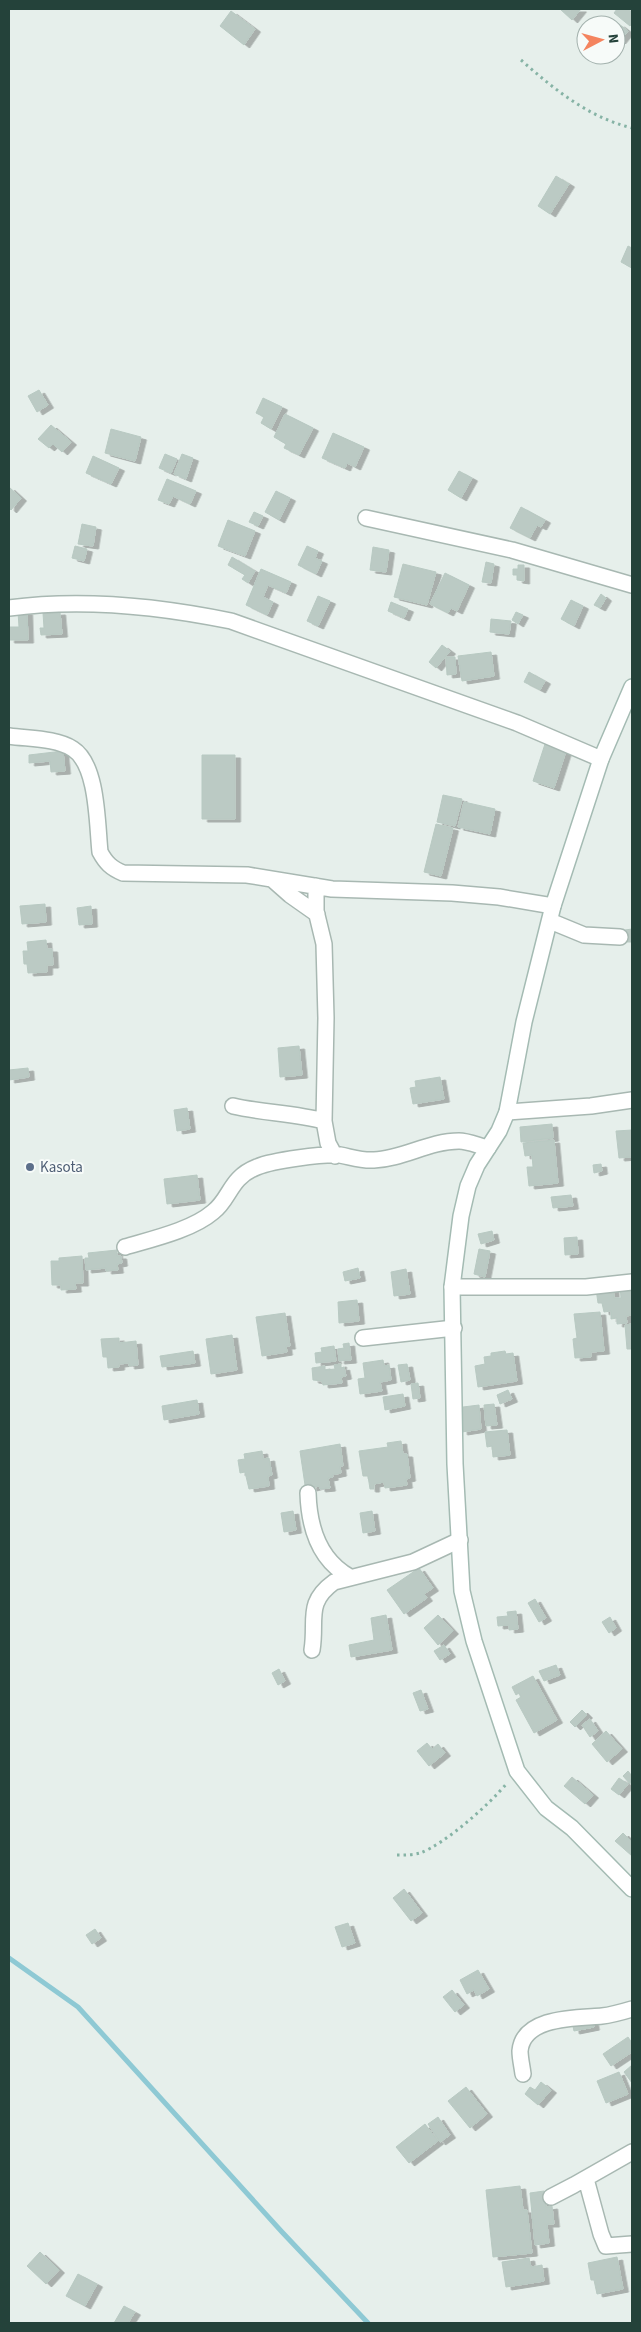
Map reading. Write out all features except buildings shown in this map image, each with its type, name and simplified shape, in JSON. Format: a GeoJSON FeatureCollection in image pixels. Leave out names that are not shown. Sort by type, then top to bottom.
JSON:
{"type":"FeatureCollection","features":[{"type":"Feature","properties":{"kind":"street"},"geometry":{"type":"LineString","coordinates":[[366,518],[512,550],[632,585]]}},
{"type":"Feature","properties":{"kind":"street"},"geometry":{"type":"LineString","coordinates":[[9,608],[38,604],[82,602],[183,611],[231,621],[517,723],[601,759]]}},
{"type":"Feature","properties":{"kind":"street"},"geometry":{"type":"LineString","coordinates":[[632,686],[601,759],[552,914],[524,1022],[507,1112],[499,1132],[477,1165],[468,1186],[461,1216],[452,1287],[455,1464],[462,1591],[467,1616],[517,1771],[546,1808],[572,1828],[632,1889]]}},
{"type":"Feature","properties":{"kind":"street"},"geometry":{"type":"LineString","coordinates":[[9,736],[57,743],[73,749],[81,756],[92,780],[100,852],[105,862],[113,869],[123,873],[247,875],[316,886],[499,897],[552,914],[584,936],[620,937]]}},
{"type":"Feature","properties":{"kind":"street"},"geometry":{"type":"LineString","coordinates":[[273,880],[290,896],[317,914]]}},
{"type":"Feature","properties":{"kind":"street"},"geometry":{"type":"LineString","coordinates":[[316,886],[317,914],[324,944],[326,1018],[324,1121],[328,1143],[335,1156]]}},
{"type":"Feature","properties":{"kind":"street"},"geometry":{"type":"LineString","coordinates":[[507,1112],[591,1106],[632,1100]]}},
{"type":"Feature","properties":{"kind":"street"},"geometry":{"type":"LineString","coordinates":[[233,1106],[248,1110],[293,1114],[324,1121]]}},
{"type":"Feature","properties":{"kind":"street"},"geometry":{"type":"LineString","coordinates":[[125,1247],[199,1222],[214,1212],[231,1186],[244,1174],[277,1161],[335,1156],[373,1160],[386,1159],[441,1142],[460,1141],[488,1148]]}},
{"type":"Feature","properties":{"kind":"street"},"geometry":{"type":"LineString","coordinates":[[452,1287],[586,1287],[632,1282]]}},
{"type":"Feature","properties":{"kind":"street"},"geometry":{"type":"LineString","coordinates":[[363,1338],[454,1328]]}},
{"type":"Feature","properties":{"kind":"street"},"geometry":{"type":"LineString","coordinates":[[308,1493],[313,1533],[332,1563],[350,1577]]}},
{"type":"Feature","properties":{"kind":"street"},"geometry":{"type":"LineString","coordinates":[[312,1650],[316,1599],[334,1582],[413,1562],[460,1540]]}},
{"type":"Feature","properties":{"kind":"street"},"geometry":{"type":"LineString","coordinates":[[523,2074],[520,2051],[525,2038],[534,2029],[554,2020],[602,2016],[632,2010]]}},
{"type":"Feature","properties":{"kind":"street"},"geometry":{"type":"LineString","coordinates":[[551,2196],[586,2179],[632,2152]]}},
{"type":"Feature","properties":{"kind":"street"},"geometry":{"type":"LineString","coordinates":[[586,2179],[604,2244],[608,2247],[632,2244]]}},
{"type":"Feature","properties":{"kind":"path"},"geometry":{"type":"LineString","coordinates":[[521,60],[556,91],[592,113],[615,124],[632,128]]}},
{"type":"Feature","properties":{"kind":"path"},"geometry":{"type":"LineString","coordinates":[[397,1855],[422,1852],[448,1836],[484,1807],[517,1771]]}},
{"type":"Feature","properties":{"kind":"waterway"},"geometry":{"type":"LineString","coordinates":[[9,1958],[78,2007],[282,2232],[368,2323]]}},
{"type":"Feature","properties":{"kind":"place","name":"Kasota"},"geometry":{"type":"Point","coordinates":[30,1167]}}]}
